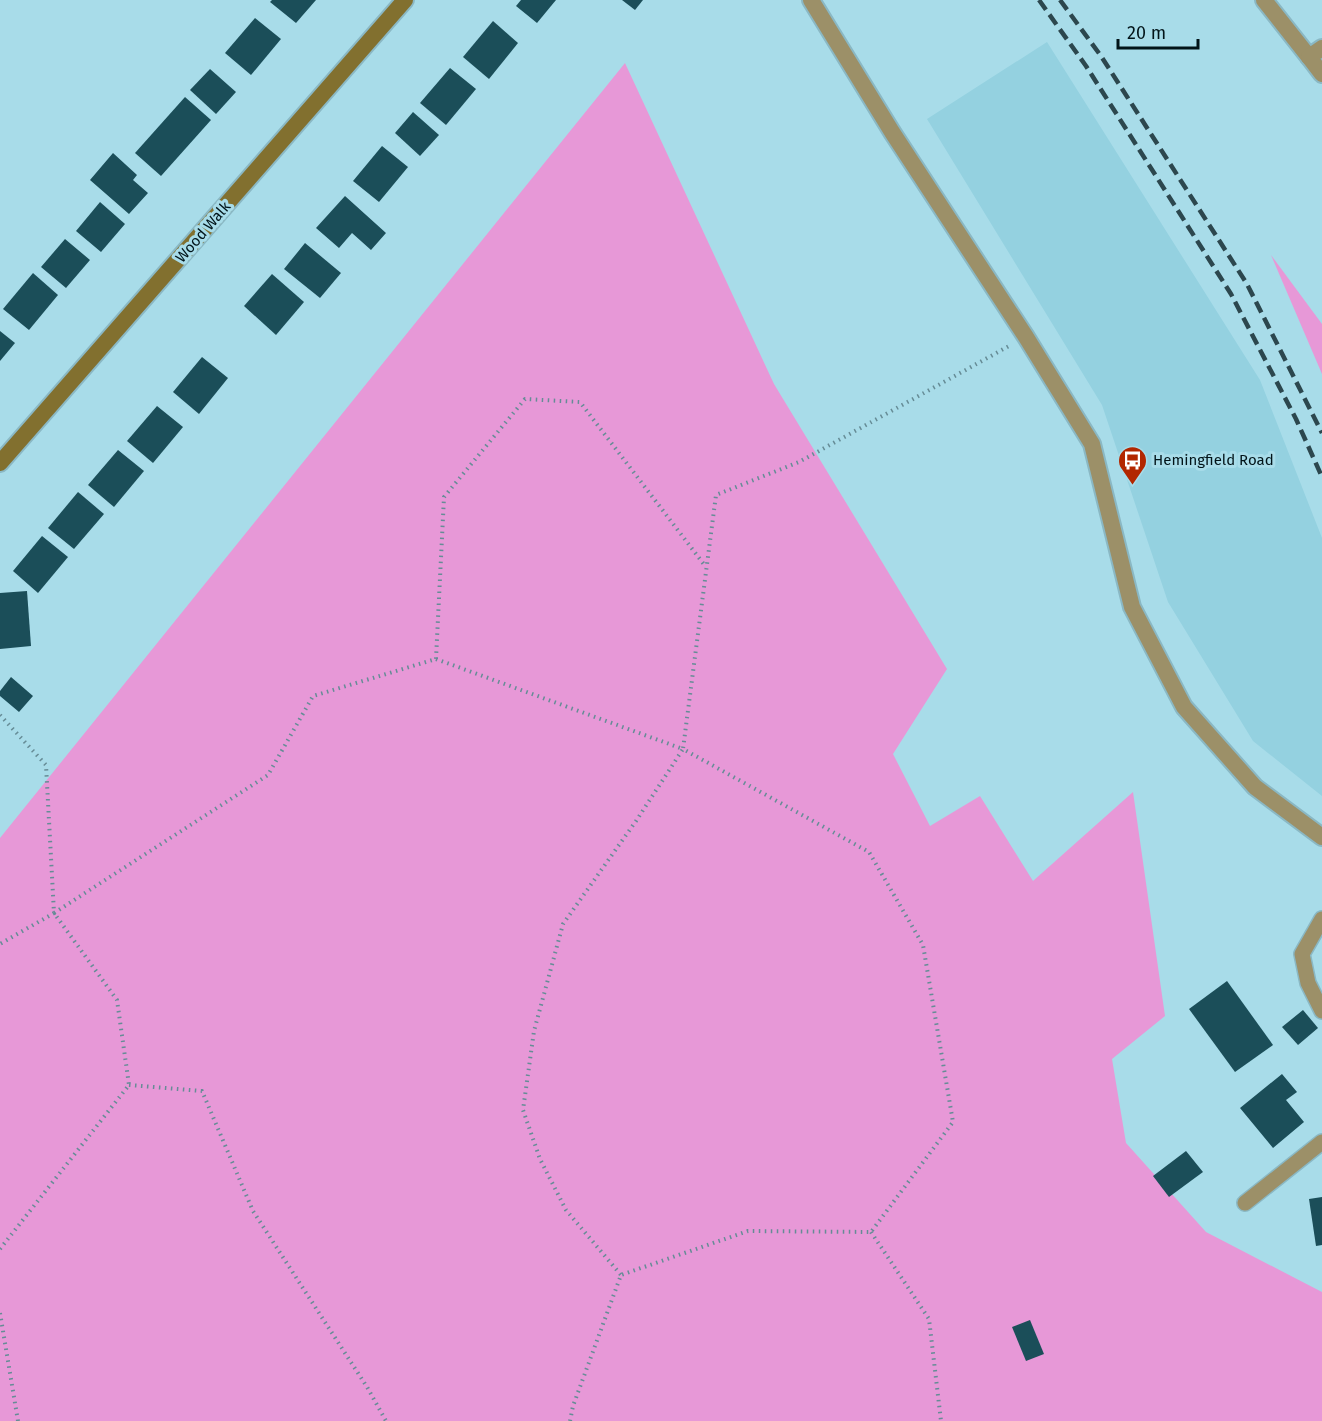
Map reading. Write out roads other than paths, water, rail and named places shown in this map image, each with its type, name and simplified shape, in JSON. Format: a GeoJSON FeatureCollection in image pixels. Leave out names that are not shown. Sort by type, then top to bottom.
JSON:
{"type":"FeatureCollection","features":[{"type":"Feature","properties":{"kind":"main road","name":"Wood Walk"},"geometry":{"type":"LineString","coordinates":[[0,463],[405,0]]}},
{"type":"Feature","properties":{"kind":"street"},"geometry":{"type":"LineString","coordinates":[[811,0],[892,132],[1026,337],[1092,444],[1132,607],[1184,707],[1255,787],[1322,837]]}},
{"type":"Feature","properties":{"kind":"street"},"geometry":{"type":"LineString","coordinates":[[1264,0],[1315,53],[1322,74]]}},
{"type":"Feature","properties":{"kind":"lane"},"geometry":{"type":"LineString","coordinates":[[1322,919],[1302,954],[1308,983],[1322,1011]]}},
{"type":"Feature","properties":{"kind":"lane"},"geometry":{"type":"LineString","coordinates":[[1245,1203],[1322,1142]]}},
{"type":"Feature","properties":{"kind":"railway"},"geometry":{"type":"LineString","coordinates":[[1039,0],[1086,66],[1231,294],[1296,419],[1322,477]]}},
{"type":"Feature","properties":{"kind":"railway"},"geometry":{"type":"LineString","coordinates":[[1060,0],[1101,56],[1247,284],[1322,433]]}},
{"type":"Feature","properties":{"kind":"place","name":"Hemingfield Road"},"geometry":{"type":"Point","coordinates":[1132,486]}}]}
